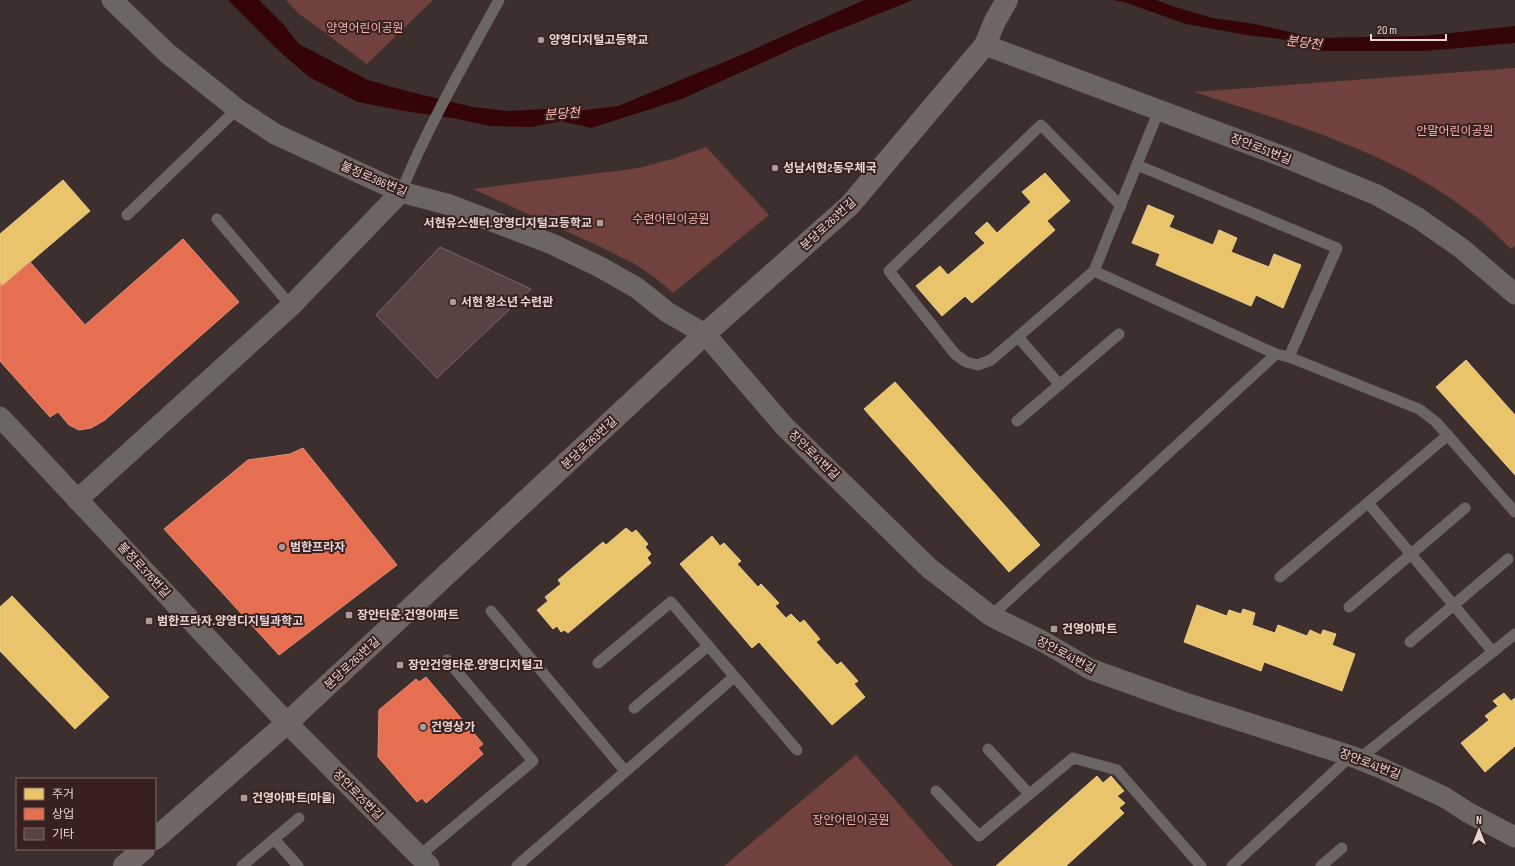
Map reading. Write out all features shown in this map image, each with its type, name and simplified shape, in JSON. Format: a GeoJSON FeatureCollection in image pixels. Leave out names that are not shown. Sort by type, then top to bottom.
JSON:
{"type":"FeatureCollection","features":[{"type":"Feature","properties":{"kind":"street","name":"불정로386번길"},"geometry":{"type":"LineString","coordinates":[[112,0],[167,53],[237,109],[275,134],[404,184],[450,205],[559,248],[600,267],[637,288],[667,312],[705,334]]}},
{"type":"Feature","properties":{"kind":"street","name":"분당로263번길"},"geometry":{"type":"LineString","coordinates":[[156,838],[287,723],[705,334],[850,205],[985,45],[995,21],[1007,0]]}},
{"type":"Feature","properties":{"kind":"street","name":"장안로51번길"},"geometry":{"type":"LineString","coordinates":[[985,45],[1292,160],[1384,198],[1418,218],[1455,244],[1515,294]]}},
{"type":"Feature","properties":{"kind":"street"},"geometry":{"type":"LineString","coordinates":[[77,500],[291,306],[404,184]]}},
{"type":"Feature","properties":{"kind":"street","name":"장안로41번길"},"geometry":{"type":"LineString","coordinates":[[705,334],[785,426],[929,568],[991,616],[1044,642],[1090,670],[1182,702],[1355,757],[1444,797],[1469,813],[1515,837]]}},
{"type":"Feature","properties":{"kind":"street","name":"불정로376번길"},"geometry":{"type":"LineString","coordinates":[[0,417],[287,723]]}},
{"type":"Feature","properties":{"kind":"street","name":"장안로25번길"},"geometry":{"type":"LineString","coordinates":[[287,723],[424,861]]}},
{"type":"Feature","properties":{"kind":"street"},"geometry":{"type":"LineString","coordinates":[[124,866],[143,850]]}},
{"type":"Feature","properties":{"kind":"lane"},"geometry":{"type":"LineString","coordinates":[[404,184],[451,88],[499,0]]}},
{"type":"Feature","properties":{"kind":"lane"},"geometry":{"type":"LineString","coordinates":[[127,215],[237,109]]}},
{"type":"Feature","properties":{"kind":"lane"},"geometry":{"type":"LineString","coordinates":[[1121,206],[1041,125],[889,271],[955,354],[966,362],[978,365],[990,360],[1094,271],[1121,206],[1159,110]]}},
{"type":"Feature","properties":{"kind":"lane"},"geometry":{"type":"LineString","coordinates":[[1137,165],[1337,248],[1289,358]]}},
{"type":"Feature","properties":{"kind":"lane"},"geometry":{"type":"LineString","coordinates":[[217,219],[291,306]]}},
{"type":"Feature","properties":{"kind":"lane"},"geometry":{"type":"LineString","coordinates":[[1094,271],[1276,354],[1419,410],[1436,422],[1515,512]]}},
{"type":"Feature","properties":{"kind":"lane"},"geometry":{"type":"LineString","coordinates":[[1017,421],[1119,334]]}},
{"type":"Feature","properties":{"kind":"lane"},"geometry":{"type":"LineString","coordinates":[[1018,337],[1060,385]]}},
{"type":"Feature","properties":{"kind":"lane"},"geometry":{"type":"LineString","coordinates":[[991,616],[1276,354]]}},
{"type":"Feature","properties":{"kind":"lane"},"geometry":{"type":"LineString","coordinates":[[1280,577],[1448,435]]}},
{"type":"Feature","properties":{"kind":"lane"},"geometry":{"type":"LineString","coordinates":[[1368,503],[1493,652]]}},
{"type":"Feature","properties":{"kind":"lane"},"geometry":{"type":"LineString","coordinates":[[1349,607],[1465,508]]}},
{"type":"Feature","properties":{"kind":"lane"},"geometry":{"type":"LineString","coordinates":[[1410,642],[1508,559]]}},
{"type":"Feature","properties":{"kind":"lane"},"geometry":{"type":"LineString","coordinates":[[598,663],[671,602],[797,750]]}},
{"type":"Feature","properties":{"kind":"lane"},"geometry":{"type":"LineString","coordinates":[[491,611],[625,771]]}},
{"type":"Feature","properties":{"kind":"lane"},"geometry":{"type":"LineString","coordinates":[[1232,866],[1355,757],[1515,634]]}},
{"type":"Feature","properties":{"kind":"lane"},"geometry":{"type":"LineString","coordinates":[[634,708],[708,646]]}},
{"type":"Feature","properties":{"kind":"lane"},"geometry":{"type":"LineString","coordinates":[[424,861],[533,761],[447,660]]}},
{"type":"Feature","properties":{"kind":"lane"},"geometry":{"type":"LineString","coordinates":[[517,866],[734,677]]}},
{"type":"Feature","properties":{"kind":"lane"},"geometry":{"type":"LineString","coordinates":[[988,749],[1029,794]]}},
{"type":"Feature","properties":{"kind":"lane"},"geometry":{"type":"LineString","coordinates":[[936,790],[979,836],[1073,758],[1117,770],[1201,866]]}},
{"type":"Feature","properties":{"kind":"lane"},"geometry":{"type":"LineString","coordinates":[[242,866],[299,818]]}},
{"type":"Feature","properties":{"kind":"lane"},"geometry":{"type":"LineString","coordinates":[[274,839],[298,866]]}},
{"type":"Feature","properties":{"kind":"lane"},"geometry":{"type":"LineString","coordinates":[[1322,866],[1342,848]]}},
{"type":"Feature","properties":{"kind":"green space","name":"양영어린이공원"},"geometry":{"type":"Polygon","coordinates":[[[286,0],[433,0],[367,64],[298,13],[286,0]]]}},
{"type":"Feature","properties":{"kind":"green space","name":"안말어린이공원"},"geometry":{"type":"Polygon","coordinates":[[[1515,68],[1515,246],[1511,249],[1480,220],[1444,194],[1410,174],[1376,157],[1304,128],[1194,92],[1515,68]]]}},
{"type":"Feature","properties":{"kind":"green space","name":"수련어린이공원"},"geometry":{"type":"Polygon","coordinates":[[[706,147],[769,215],[673,293],[635,264],[473,189],[639,168],[672,159],[706,147]]]}},
{"type":"Feature","properties":{"kind":"green space","name":"장안어린이공원"},"geometry":{"type":"Polygon","coordinates":[[[856,755],[953,866],[724,866],[856,755]]]}},
{"type":"Feature","properties":{"kind":"water","name":"분당천"},"geometry":{"type":"Polygon","coordinates":[[[228,0],[259,0],[283,24],[299,44],[368,80],[473,107],[508,111],[547,109],[585,110],[618,106],[741,55],[864,0],[913,0],[803,44],[682,99],[591,128],[561,121],[532,127],[490,126],[453,118],[404,111],[358,102],[309,77],[278,50],[228,0]]]}},
{"type":"Feature","properties":{"kind":"water","name":"분당천"},"geometry":{"type":"Polygon","coordinates":[[[1113,0],[1156,0],[1212,18],[1255,24],[1316,38],[1423,36],[1515,26],[1515,43],[1425,51],[1319,51],[1281,39],[1247,35],[1186,24],[1124,2],[1113,0]]]}},
{"type":"Feature","properties":{"kind":"building: 주거"},"geometry":{"type":"Polygon","coordinates":[[[1045,173],[1070,201],[1047,221],[1055,230],[972,303],[965,296],[942,316],[916,286],[940,266],[948,275],[985,243],[975,233],[987,222],[997,233],[1031,202],[1022,192],[1045,173]]]}},
{"type":"Feature","properties":{"kind":"building: 주거"},"geometry":{"type":"Polygon","coordinates":[[[63,180],[90,211],[2,286],[0,283],[0,234],[63,180]]]}},
{"type":"Feature","properties":{"kind":"building: 주거"},"geometry":{"type":"Polygon","coordinates":[[[1148,205],[1174,216],[1169,227],[1213,245],[1219,230],[1237,238],[1231,252],[1269,267],[1274,254],[1301,265],[1283,308],[1256,295],[1251,306],[1156,265],[1160,254],[1132,243],[1148,205]]]}},
{"type":"Feature","properties":{"kind":"building: 주거"},"geometry":{"type":"Polygon","coordinates":[[[1466,360],[1515,415],[1515,475],[1436,387],[1466,360]]]}},
{"type":"Feature","properties":{"kind":"building: 주거"},"geometry":{"type":"Polygon","coordinates":[[[895,382],[1040,545],[1009,572],[864,409],[895,382]]]}},
{"type":"Feature","properties":{"kind":"building: 주거"},"geometry":{"type":"Polygon","coordinates":[[[626,528],[632,533],[636,530],[648,544],[645,547],[651,554],[647,558],[651,563],[568,633],[564,630],[561,632],[557,626],[553,629],[537,610],[548,601],[545,597],[561,584],[558,580],[603,542],[606,545],[626,528]]]}},
{"type":"Feature","properties":{"kind":"building: 주거"},"geometry":{"type":"Polygon","coordinates":[[[712,536],[720,546],[724,543],[741,561],[737,564],[758,587],[761,584],[779,603],[775,606],[786,618],[791,614],[800,623],[804,620],[820,639],[816,642],[837,665],[841,662],[858,681],[854,684],[865,697],[832,725],[759,642],[752,648],[680,564],[712,536]]]}},
{"type":"Feature","properties":{"kind":"building: 주거"},"geometry":{"type":"Polygon","coordinates":[[[12,596],[109,697],[75,729],[0,651],[0,607],[12,596]]]}},
{"type":"Feature","properties":{"kind":"building: 주거"},"geometry":{"type":"Polygon","coordinates":[[[1197,605],[1227,616],[1229,610],[1241,614],[1243,609],[1255,613],[1252,625],[1275,633],[1278,625],[1307,636],[1310,630],[1321,635],[1323,630],[1336,634],[1332,645],[1355,654],[1342,691],[1264,662],[1261,671],[1184,642],[1197,605]]]}},
{"type":"Feature","properties":{"kind":"building: 주거"},"geometry":{"type":"Polygon","coordinates":[[[1504,693],[1511,701],[1515,698],[1515,746],[1485,772],[1461,743],[1489,720],[1485,716],[1498,706],[1493,701],[1504,693]]]}},
{"type":"Feature","properties":{"kind":"building: 주거"},"geometry":{"type":"Polygon","coordinates":[[[1097,776],[1103,783],[1111,776],[1124,791],[1117,796],[1125,803],[1119,808],[1124,813],[1066,866],[996,866],[1097,776]]]}},
{"type":"Feature","properties":{"kind":"building: 상업"},"geometry":{"type":"Polygon","coordinates":[[[183,239],[239,302],[105,420],[91,428],[79,430],[69,425],[58,412],[50,417],[0,361],[0,283],[2,286],[30,262],[85,325],[183,239]]]}},
{"type":"Feature","properties":{"kind":"building: 상업","name":"범한프라자"},"geometry":{"type":"Polygon","coordinates":[[[303,448],[397,565],[279,655],[164,529],[248,460],[290,454],[303,448]]]}},
{"type":"Feature","properties":{"kind":"building: 상업","name":"건영상가"},"geometry":{"type":"Polygon","coordinates":[[[426,677],[483,744],[478,748],[483,754],[426,803],[422,798],[417,802],[378,757],[379,710],[416,679],[419,682],[426,677]]]}},
{"type":"Feature","properties":{"kind":"building: 기타","name":"서현 청소년 수련관"},"geometry":{"type":"Polygon","coordinates":[[[440,247],[531,289],[437,378],[376,315],[440,247]]]}},
{"type":"Feature","properties":{"kind":"place","name":"양영디지털고등학교"},"geometry":{"type":"Point","coordinates":[541,40]}},
{"type":"Feature","properties":{"kind":"place","name":"성남서현2동우체국"},"geometry":{"type":"Point","coordinates":[775,168]}},
{"type":"Feature","properties":{"kind":"place","name":"서현유스센터.양영디지털고등학교"},"geometry":{"type":"Point","coordinates":[600,223]}},
{"type":"Feature","properties":{"kind":"place","name":"서현 청소년 수련관"},"geometry":{"type":"Point","coordinates":[453,302]}},
{"type":"Feature","properties":{"kind":"place","name":"범한프라자"},"geometry":{"type":"Point","coordinates":[282,547]}},
{"type":"Feature","properties":{"kind":"place","name":"장안타운.건영아파트"},"geometry":{"type":"Point","coordinates":[349,615]}},
{"type":"Feature","properties":{"kind":"place","name":"범한프라자.양영디지털과학고"},"geometry":{"type":"Point","coordinates":[149,621]}},
{"type":"Feature","properties":{"kind":"place","name":"건영아파트"},"geometry":{"type":"Point","coordinates":[1054,629]}},
{"type":"Feature","properties":{"kind":"place","name":"장안건영타운.양영디지털고"},"geometry":{"type":"Point","coordinates":[400,665]}},
{"type":"Feature","properties":{"kind":"place","name":"건영상가"},"geometry":{"type":"Point","coordinates":[423,727]}},
{"type":"Feature","properties":{"kind":"place","name":"건영아파트(마을)"},"geometry":{"type":"Point","coordinates":[244,798]}}]}
